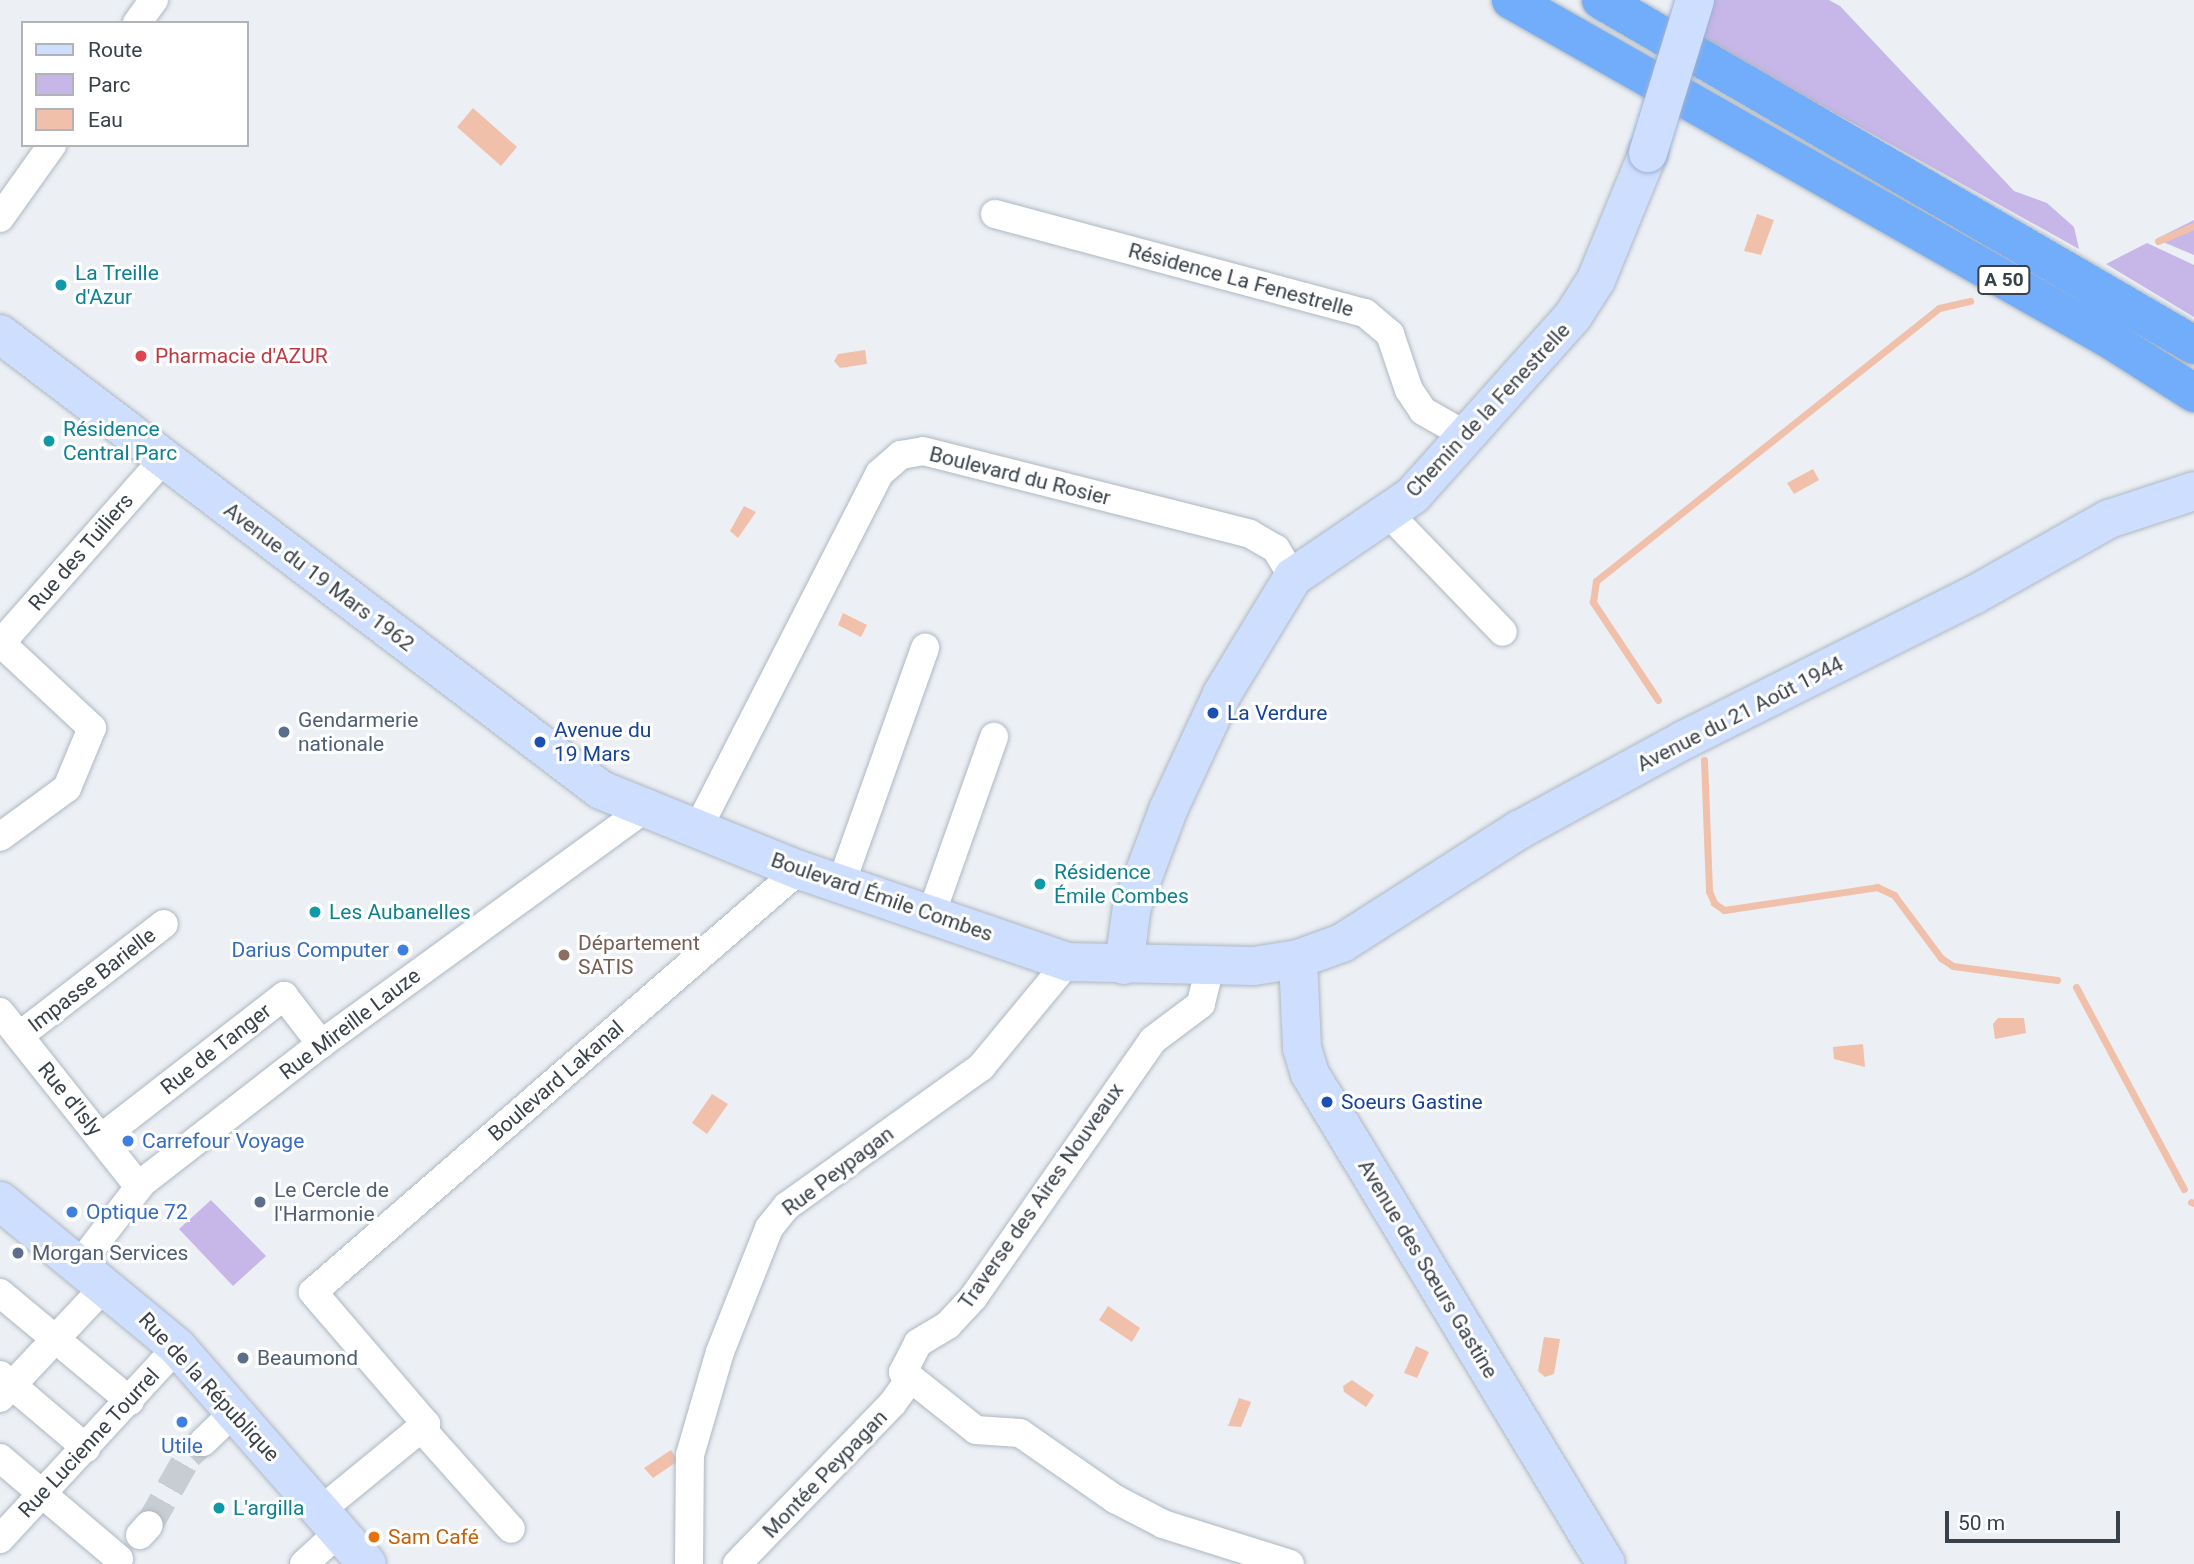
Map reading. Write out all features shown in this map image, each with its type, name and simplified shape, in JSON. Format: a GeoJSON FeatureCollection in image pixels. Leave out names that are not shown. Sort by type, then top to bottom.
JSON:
{"type":"FeatureCollection","features":[{"type":"Feature","properties":{"kind":"highway","name":"A 50"},"geometry":{"type":"LineString","coordinates":[[1511,0],[2109,339],[2194,393]]}},
{"type":"Feature","properties":{"kind":"highway","name":"A 50"},"geometry":{"type":"LineString","coordinates":[[1601,0],[2194,345]]}},
{"type":"Feature","properties":{"kind":"main road","name":"Chemin de la Fenestrelle"},"geometry":{"type":"LineString","coordinates":[[1124,965],[1132,906],[1168,810],[1222,694],[1293,577],[1413,495],[1573,316],[1596,280],[1648,153],[1695,0]]}},
{"type":"Feature","properties":{"kind":"main road","name":"Avenue du 19 Mars 1962"},"geometry":{"type":"LineString","coordinates":[[0,334],[601,790],[644,808]]}},
{"type":"Feature","properties":{"kind":"main road","name":"Avenue du 21 Août 1944"},"geometry":{"type":"LineString","coordinates":[[1210,967],[1298,960],[1342,943],[1390,916],[1519,830],[1684,740],[1974,595],[2109,519],[2194,491]]}},
{"type":"Feature","properties":{"kind":"main road","name":"Boulevard Émile Combes"},"geometry":{"type":"LineString","coordinates":[[644,808],[799,870],[1068,962],[1210,967]]}},
{"type":"Feature","properties":{"kind":"main road","name":"Avenue des Sœurs Gastine"},"geometry":{"type":"LineString","coordinates":[[1298,960],[1302,1048],[1310,1074],[1606,1564]]}},
{"type":"Feature","properties":{"kind":"main road","name":"Rue de la République"},"geometry":{"type":"LineString","coordinates":[[0,1201],[177,1347],[367,1564]]}},
{"type":"Feature","properties":{"kind":"street"},"geometry":{"type":"LineString","coordinates":[[138,21],[154,0]]}},
{"type":"Feature","properties":{"kind":"street"},"geometry":{"type":"LineString","coordinates":[[0,218],[51,147]]}},
{"type":"Feature","properties":{"kind":"street","name":"Résidence La Fenestrelle"},"geometry":{"type":"LineString","coordinates":[[995,214],[1365,313],[1390,334],[1409,390],[1423,411],[1467,436]]}},
{"type":"Feature","properties":{"kind":"street","name":"Boulevard du Rosier"},"geometry":{"type":"LineString","coordinates":[[697,830],[880,473],[901,455],[923,451],[1250,534],[1276,549],[1293,577]]}},
{"type":"Feature","properties":{"kind":"street","name":"Rue des Tuiliers"},"geometry":{"type":"LineString","coordinates":[[0,644],[163,460]]}},
{"type":"Feature","properties":{"kind":"street"},"geometry":{"type":"LineString","coordinates":[[1388,513],[1503,632]]}},
{"type":"Feature","properties":{"kind":"street"},"geometry":{"type":"LineString","coordinates":[[0,644],[92,728],[67,788],[0,837]]}},
{"type":"Feature","properties":{"kind":"street"},"geometry":{"type":"LineString","coordinates":[[841,884],[925,648]]}},
{"type":"Feature","properties":{"kind":"street"},"geometry":{"type":"LineString","coordinates":[[931,915],[994,737]]}},
{"type":"Feature","properties":{"kind":"street","name":"Rue Mireille Lauze"},"geometry":{"type":"LineString","coordinates":[[4,1386],[54,1339],[139,1187],[321,1044],[644,808]]}},
{"type":"Feature","properties":{"kind":"street","name":"Boulevard Lakanal"},"geometry":{"type":"LineString","coordinates":[[421,1428],[426,1424],[313,1292],[799,870]]}},
{"type":"Feature","properties":{"kind":"street","name":"Impasse Barielle"},"geometry":{"type":"LineString","coordinates":[[19,1036],[164,924]]}},
{"type":"Feature","properties":{"kind":"street","name":"Rue Peypagan"},"geometry":{"type":"LineString","coordinates":[[689,1564],[690,1455],[720,1352],[769,1228],[788,1206],[981,1067],[1068,962]]}},
{"type":"Feature","properties":{"kind":"street","name":"Traverse des Aires Nouveaux"},"geometry":{"type":"LineString","coordinates":[[909,1381],[903,1372],[918,1343],[948,1325],[973,1298],[1133,1065],[1153,1040],[1201,1004],[1210,967]]}},
{"type":"Feature","properties":{"kind":"street","name":"Rue de Tanger"},"geometry":{"type":"LineString","coordinates":[[101,1138],[284,996],[321,1044]]}},
{"type":"Feature","properties":{"kind":"street","name":"Rue d'Isly"},"geometry":{"type":"LineString","coordinates":[[0,1012],[139,1187]]}},
{"type":"Feature","properties":{"kind":"street"},"geometry":{"type":"LineString","coordinates":[[0,1293],[130,1401]]}},
{"type":"Feature","properties":{"kind":"street","name":"Rue Lucienne Tourrel"},"geometry":{"type":"LineString","coordinates":[[0,1539],[177,1347]]}},
{"type":"Feature","properties":{"kind":"street"},"geometry":{"type":"LineString","coordinates":[[909,1381],[976,1430],[1020,1433],[1115,1499],[1163,1524],[1290,1564]]}},
{"type":"Feature","properties":{"kind":"street","name":"Montée Peypagan"},"geometry":{"type":"LineString","coordinates":[[737,1564],[892,1404],[909,1381]]}},
{"type":"Feature","properties":{"kind":"street"},"geometry":{"type":"LineString","coordinates":[[4,1386],[86,1448]]}},
{"type":"Feature","properties":{"kind":"street"},"geometry":{"type":"LineString","coordinates":[[203,1441],[235,1411]]}},
{"type":"Feature","properties":{"kind":"street"},"geometry":{"type":"LineString","coordinates":[[304,1564],[330,1521],[421,1428],[511,1529]]}},
{"type":"Feature","properties":{"kind":"street"},"geometry":{"type":"LineString","coordinates":[[0,1458],[43,1493],[129,1547]]}},
{"type":"Feature","properties":{"kind":"green space"},"geometry":{"type":"Polygon","coordinates":[[[1707,0],[1829,0],[1840,6],[2014,191],[2047,203],[2074,227],[2079,249],[1696,36],[1707,0]]]}},
{"type":"Feature","properties":{"kind":"green space"},"geometry":{"type":"Polygon","coordinates":[[[2194,220],[2194,255],[2156,239],[2194,220]]]}},
{"type":"Feature","properties":{"kind":"green space"},"geometry":{"type":"Polygon","coordinates":[[[2147,243],[2194,265],[2194,317],[2106,264],[2147,243]]]}},
{"type":"Feature","properties":{"kind":"green space"},"geometry":{"type":"Polygon","coordinates":[[[211,1200],[266,1256],[233,1286],[179,1229],[211,1200]]]}},
{"type":"Feature","properties":{"kind":"water"},"geometry":{"type":"Polygon","coordinates":[[[473,108],[517,147],[501,166],[457,127],[473,108]]]}},
{"type":"Feature","properties":{"kind":"water"},"geometry":{"type":"Polygon","coordinates":[[[1757,214],[1774,220],[1761,255],[1744,251],[1757,214]]]}},
{"type":"Feature","properties":{"kind":"water"},"geometry":{"type":"Polygon","coordinates":[[[865,350],[867,364],[840,368],[834,361],[838,354],[865,350]]]}},
{"type":"Feature","properties":{"kind":"water"},"geometry":{"type":"Polygon","coordinates":[[[1813,469],[1819,480],[1794,494],[1787,483],[1813,469]]]}},
{"type":"Feature","properties":{"kind":"water"},"geometry":{"type":"Polygon","coordinates":[[[744,506],[756,512],[738,538],[730,531],[744,506]]]}},
{"type":"Feature","properties":{"kind":"water"},"geometry":{"type":"Polygon","coordinates":[[[843,613],[867,625],[861,637],[838,625],[843,613]]]}},
{"type":"Feature","properties":{"kind":"water"},"geometry":{"type":"Polygon","coordinates":[[[1998,1018],[2024,1018],[2026,1033],[1995,1039],[1993,1024],[1998,1018]]]}},
{"type":"Feature","properties":{"kind":"water"},"geometry":{"type":"Polygon","coordinates":[[[1863,1044],[1865,1067],[1834,1059],[1833,1047],[1863,1044]]]}},
{"type":"Feature","properties":{"kind":"water"},"geometry":{"type":"Polygon","coordinates":[[[712,1094],[728,1104],[707,1134],[692,1123],[712,1094]]]}},
{"type":"Feature","properties":{"kind":"water"},"geometry":{"type":"Polygon","coordinates":[[[1108,1306],[1140,1328],[1132,1342],[1099,1320],[1108,1306]]]}},
{"type":"Feature","properties":{"kind":"water"},"geometry":{"type":"Polygon","coordinates":[[[1544,1337],[1560,1339],[1554,1374],[1545,1377],[1538,1371],[1544,1337]]]}},
{"type":"Feature","properties":{"kind":"water"},"geometry":{"type":"Polygon","coordinates":[[[1416,1346],[1429,1352],[1417,1378],[1404,1373],[1416,1346]]]}},
{"type":"Feature","properties":{"kind":"water"},"geometry":{"type":"Polygon","coordinates":[[[1352,1380],[1374,1395],[1366,1407],[1344,1392],[1343,1386],[1352,1380]]]}},
{"type":"Feature","properties":{"kind":"water"},"geometry":{"type":"Polygon","coordinates":[[[1239,1398],[1251,1402],[1241,1427],[1228,1426],[1239,1398]]]}},
{"type":"Feature","properties":{"kind":"water"},"geometry":{"type":"Polygon","coordinates":[[[671,1450],[678,1461],[653,1478],[644,1468],[671,1450]]]}},
{"type":"Feature","properties":{"kind":"waterway"},"geometry":{"type":"LineString","coordinates":[[2158,241],[2194,226]]}},
{"type":"Feature","properties":{"kind":"waterway"},"geometry":{"type":"LineString","coordinates":[[1658,700],[1593,602],[1596,581],[1939,308],[1970,301]]}},
{"type":"Feature","properties":{"kind":"waterway"},"geometry":{"type":"LineString","coordinates":[[1704,760],[1709,891],[1714,903],[1724,910],[1877,887],[1894,895],[1941,958],[1953,966],[2057,980]]}},
{"type":"Feature","properties":{"kind":"waterway"},"geometry":{"type":"LineString","coordinates":[[2076,987],[2184,1189]]}},
{"type":"Feature","properties":{"kind":"tunnel"},"geometry":{"type":"LineString","coordinates":[[149,1525],[189,1455],[203,1442]]}},
{"type":"Feature","properties":{"kind":"place","name":"La Treille d'Azur"},"geometry":{"type":"Point","coordinates":[61,285]}},
{"type":"Feature","properties":{"kind":"place","name":"Pharmacie d'AZUR"},"geometry":{"type":"Point","coordinates":[141,356]}},
{"type":"Feature","properties":{"kind":"place","name":"Résidence Central Parc"},"geometry":{"type":"Point","coordinates":[49,441]}},
{"type":"Feature","properties":{"kind":"place","name":"La Verdure"},"geometry":{"type":"Point","coordinates":[1213,713]}},
{"type":"Feature","properties":{"kind":"place","name":"Gendarmerie nationale"},"geometry":{"type":"Point","coordinates":[284,732]}},
{"type":"Feature","properties":{"kind":"place","name":"Avenue du 19 Mars"},"geometry":{"type":"Point","coordinates":[540,742]}},
{"type":"Feature","properties":{"kind":"place","name":"Résidence Émile Combes"},"geometry":{"type":"Point","coordinates":[1040,884]}},
{"type":"Feature","properties":{"kind":"place","name":"Les Aubanelles"},"geometry":{"type":"Point","coordinates":[315,912]}},
{"type":"Feature","properties":{"kind":"place","name":"Darius Computer"},"geometry":{"type":"Point","coordinates":[403,950]}},
{"type":"Feature","properties":{"kind":"place","name":"Département SATIS"},"geometry":{"type":"Point","coordinates":[564,955]}},
{"type":"Feature","properties":{"kind":"place","name":"Soeurs Gastine"},"geometry":{"type":"Point","coordinates":[1327,1102]}},
{"type":"Feature","properties":{"kind":"place","name":"Carrefour Voyage"},"geometry":{"type":"Point","coordinates":[128,1141]}},
{"type":"Feature","properties":{"kind":"place","name":"Le Cercle de l'Harmonie"},"geometry":{"type":"Point","coordinates":[260,1202]}},
{"type":"Feature","properties":{"kind":"place","name":"Optique 72"},"geometry":{"type":"Point","coordinates":[72,1212]}},
{"type":"Feature","properties":{"kind":"place","name":"Morgan Services"},"geometry":{"type":"Point","coordinates":[18,1253]}},
{"type":"Feature","properties":{"kind":"place","name":"Beaumond"},"geometry":{"type":"Point","coordinates":[243,1358]}},
{"type":"Feature","properties":{"kind":"place","name":"Utile"},"geometry":{"type":"Point","coordinates":[182,1422]}},
{"type":"Feature","properties":{"kind":"place","name":"L'argilla"},"geometry":{"type":"Point","coordinates":[219,1508]}},
{"type":"Feature","properties":{"kind":"place","name":"Sam Café"},"geometry":{"type":"Point","coordinates":[374,1537]}}]}
